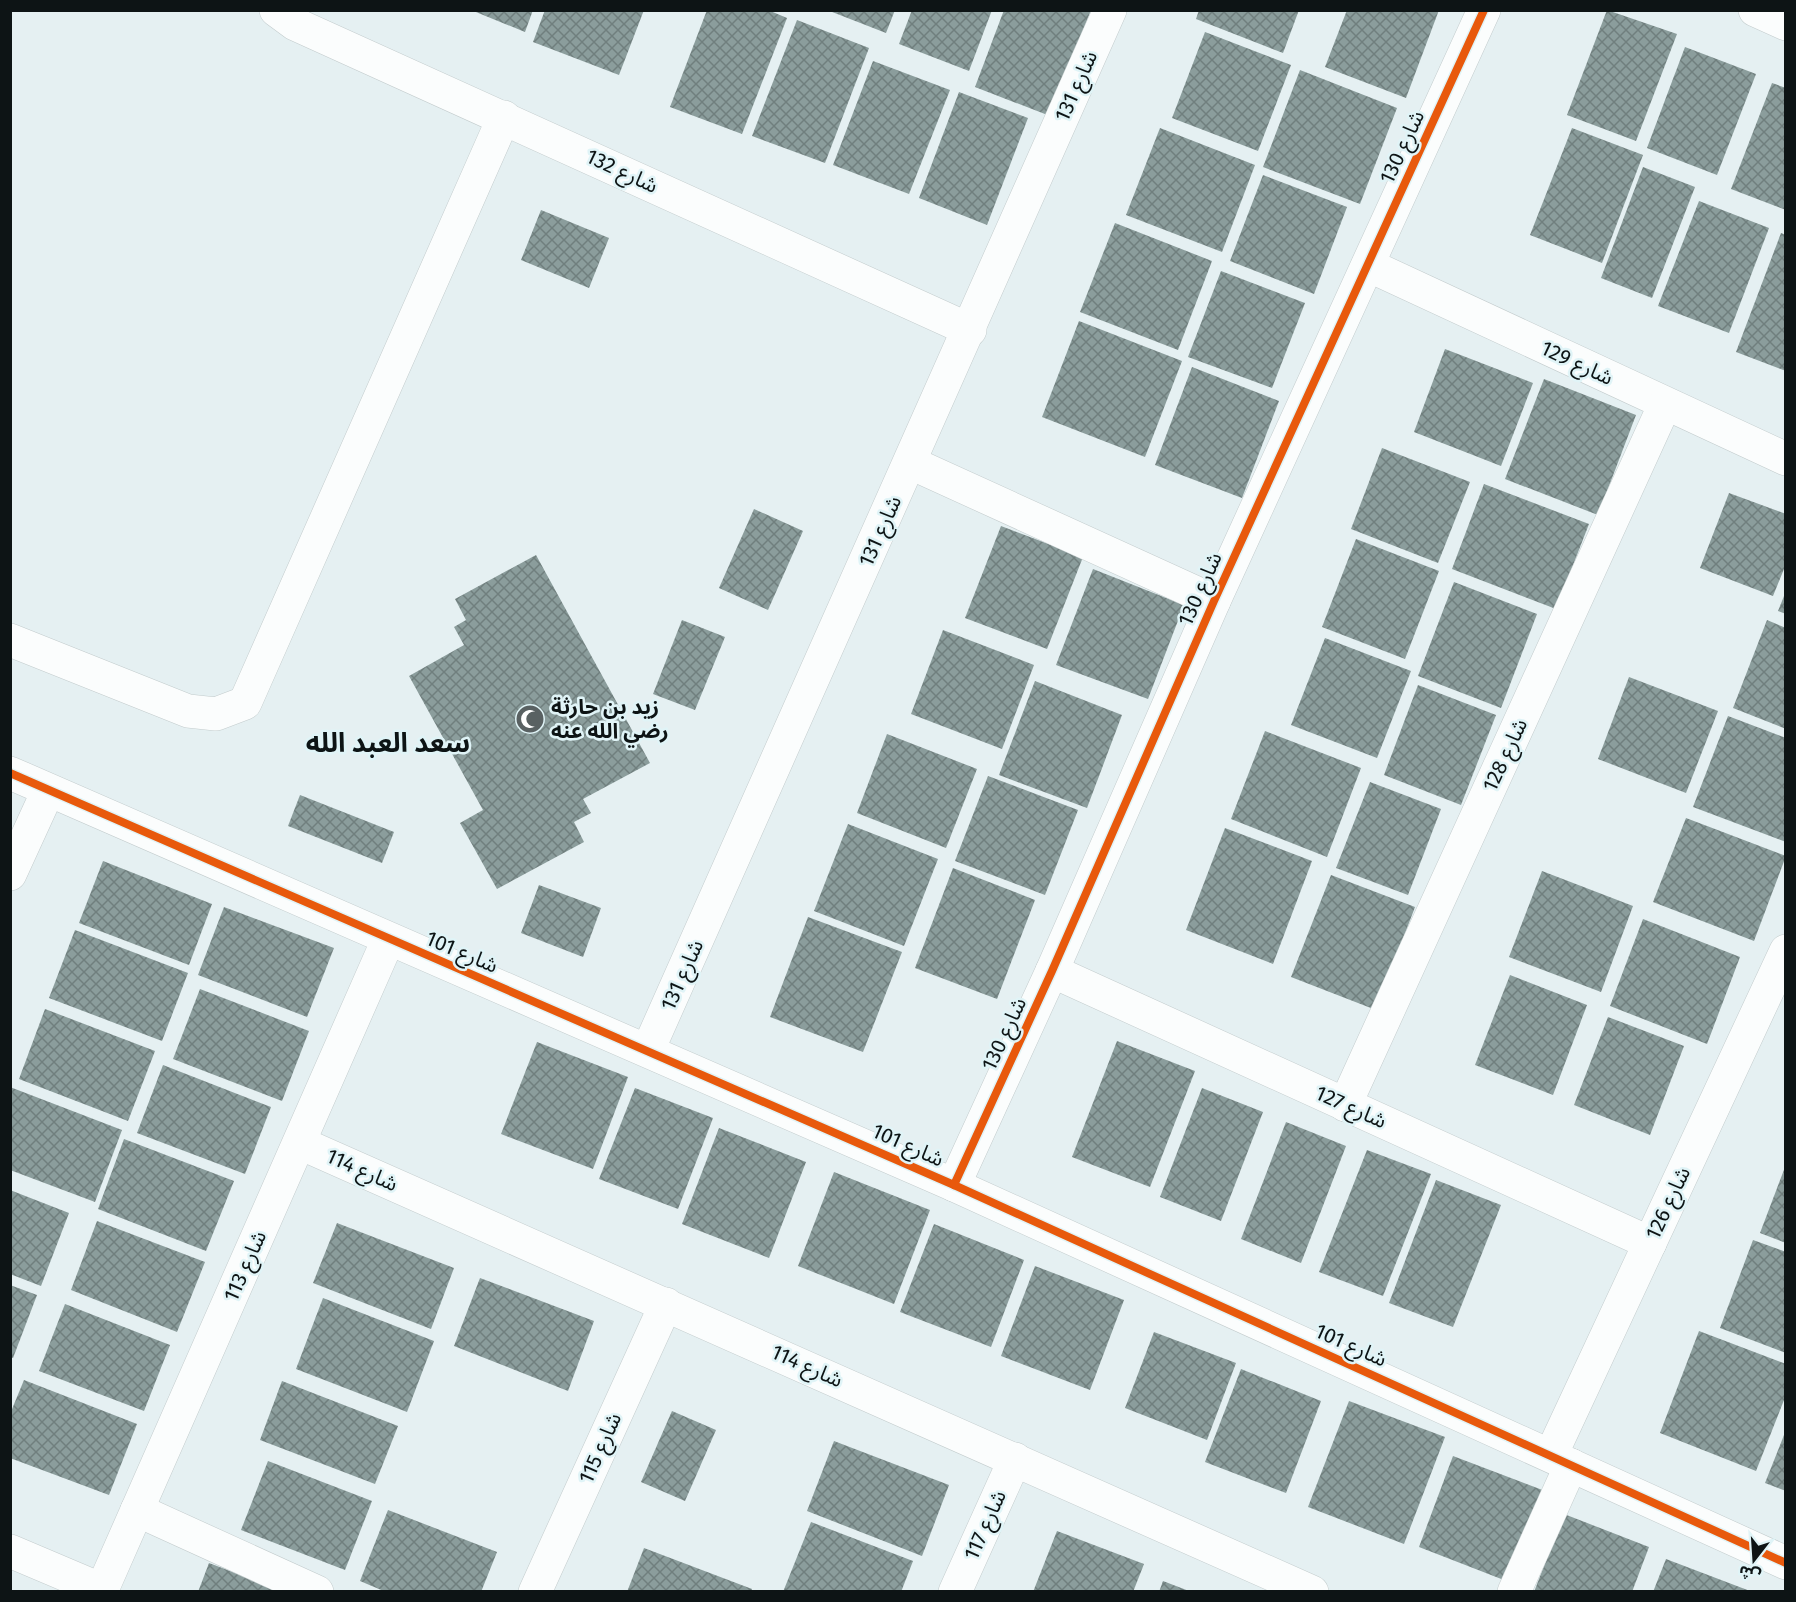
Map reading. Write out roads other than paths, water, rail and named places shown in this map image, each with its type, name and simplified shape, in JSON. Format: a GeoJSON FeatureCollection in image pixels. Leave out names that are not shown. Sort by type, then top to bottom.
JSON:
{"type":"FeatureCollection","features":[{"type":"Feature","properties":{"kind":"street","name":"شارع 132"},"geometry":{"type":"LineString","coordinates":[[276,10],[295,24],[970,330]]}},
{"type":"Feature","properties":{"kind":"street","name":"شارع 131"},"geometry":{"type":"LineString","coordinates":[[648,1050],[911,463],[1110,10]]}},
{"type":"Feature","properties":{"kind":"street","name":"شارع 130"},"geometry":{"type":"LineString","coordinates":[[954,1185],[1052,971],[1214,601],[1484,10]]}},
{"type":"Feature","properties":{"kind":"street"},"geometry":{"type":"LineString","coordinates":[[1755,10],[1785,24]]}},
{"type":"Feature","properties":{"kind":"street"},"geometry":{"type":"LineString","coordinates":[[10,640],[188,711],[216,714],[245,703],[504,117]]}},
{"type":"Feature","properties":{"kind":"street","name":"شارع 129"},"geometry":{"type":"LineString","coordinates":[[1368,265],[1785,459]]}},
{"type":"Feature","properties":{"kind":"street","name":"شارع 128"},"geometry":{"type":"LineString","coordinates":[[1345,1105],[1665,404]]}},
{"type":"Feature","properties":{"kind":"street","name":"شارع 130"},"geometry":{"type":"LineString","coordinates":[[911,463],[1214,601]]}},
{"type":"Feature","properties":{"kind":"street","name":"شارع 101"},"geometry":{"type":"LineString","coordinates":[[10,773],[388,940],[648,1050],[954,1185],[1785,1563]]}},
{"type":"Feature","properties":{"kind":"street"},"geometry":{"type":"LineString","coordinates":[[10,874],[48,791]]}},
{"type":"Feature","properties":{"kind":"street","name":"شارع 113"},"geometry":{"type":"LineString","coordinates":[[101,1591],[388,940]]}},
{"type":"Feature","properties":{"kind":"street","name":"شارع 126"},"geometry":{"type":"LineString","coordinates":[[1514,1592],[1561,1460],[1650,1243],[1785,951]]}},
{"type":"Feature","properties":{"kind":"street","name":"شارع 127"},"geometry":{"type":"LineString","coordinates":[[1052,971],[1650,1243]]}},
{"type":"Feature","properties":{"kind":"street","name":"شارع 114"},"geometry":{"type":"LineString","coordinates":[[300,1143],[1312,1591]]}},
{"type":"Feature","properties":{"kind":"street","name":"شارع 115"},"geometry":{"type":"LineString","coordinates":[[535,1592],[666,1304]]}},
{"type":"Feature","properties":{"kind":"street","name":"شارع 117"},"geometry":{"type":"LineString","coordinates":[[955,1592],[1015,1459]]}},
{"type":"Feature","properties":{"kind":"street"},"geometry":{"type":"LineString","coordinates":[[137,1510],[317,1592]]}},
{"type":"Feature","properties":{"kind":"street"},"geometry":{"type":"LineString","coordinates":[[10,1551],[101,1591]]}},
{"type":"Feature","properties":{"kind":"place","name":"زيد بن حارثة رضي الله عنه"},"geometry":{"type":"Point","coordinates":[530,719]}},
{"type":"Feature","properties":{"kind":"district","name":"سعد العبد الله"},"geometry":{"type":"Point","coordinates":[388,743]}}]}
